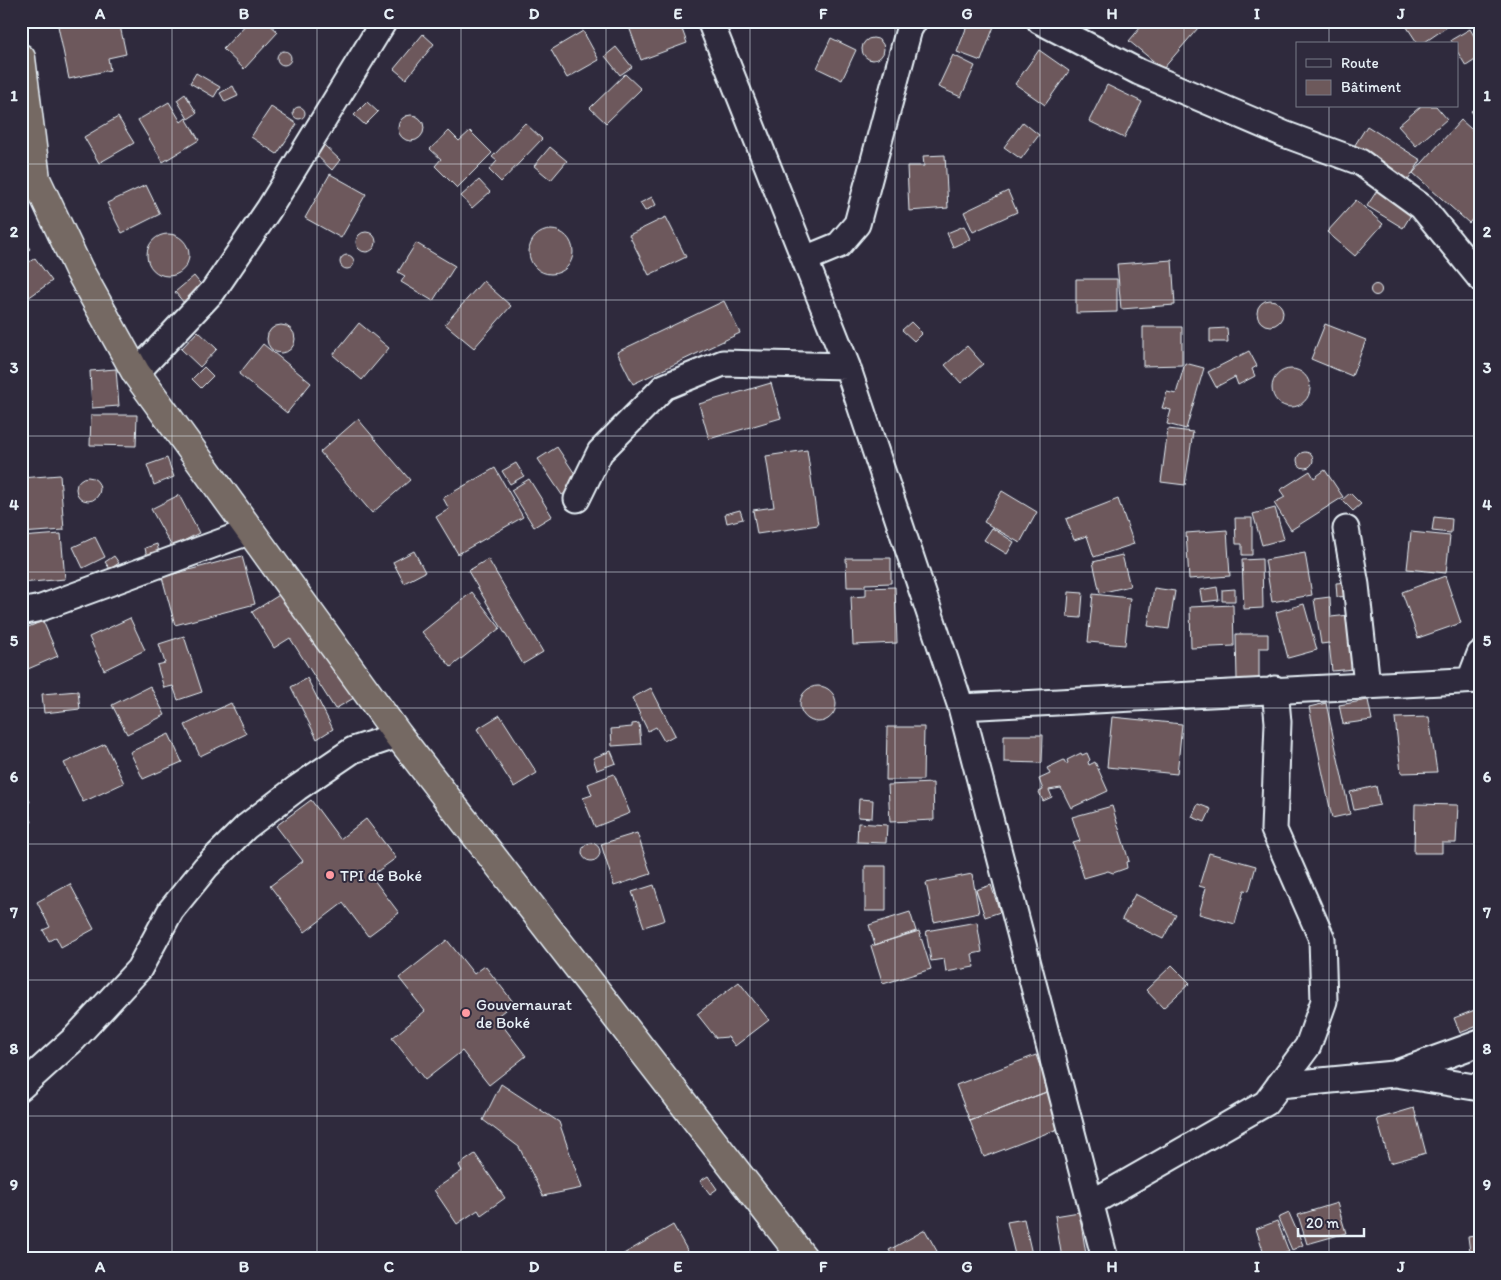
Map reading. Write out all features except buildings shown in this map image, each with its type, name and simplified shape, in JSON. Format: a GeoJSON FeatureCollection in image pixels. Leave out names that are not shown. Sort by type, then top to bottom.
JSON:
{"type":"FeatureCollection","features":[{"type":"Feature","properties":{"kind":"highway"},"geometry":{"type":"LineString","coordinates":[[21,58],[29,173],[79,270],[136,373],[398,735],[804,1259]]}},
{"type":"Feature","properties":{"kind":"street"},"geometry":{"type":"LineString","coordinates":[[136,373],[214,291],[269,209],[384,21]]}},
{"type":"Feature","properties":{"kind":"street"},"geometry":{"type":"LineString","coordinates":[[710,21],[847,366],[961,707],[1105,1259]]}},
{"type":"Feature","properties":{"kind":"street"},"geometry":{"type":"LineString","coordinates":[[1040,21],[1139,72],[1284,134],[1360,162],[1422,207],[1480,278]]}},
{"type":"Feature","properties":{"kind":"street"},"geometry":{"type":"LineString","coordinates":[[805,259],[839,245],[857,224],[911,24]]}},
{"type":"Feature","properties":{"kind":"street"},"geometry":{"type":"LineString","coordinates":[[577,499],[600,452],[664,387],[723,363],[847,366]]}},
{"type":"Feature","properties":{"kind":"street"},"geometry":{"type":"LineString","coordinates":[[1346,529],[1356,585],[1368,685]]}},
{"type":"Feature","properties":{"kind":"street"},"geometry":{"type":"LineString","coordinates":[[21,612],[41,608],[251,531]]}},
{"type":"Feature","properties":{"kind":"street"},"geometry":{"type":"LineString","coordinates":[[961,707],[1275,689],[1475,680],[1480,654]]}},
{"type":"Feature","properties":{"kind":"street"},"geometry":{"type":"LineString","coordinates":[[1091,1203],[1266,1103],[1308,1046],[1324,1001],[1322,939],[1274,830],[1277,740],[1275,689]]}},
{"type":"Feature","properties":{"kind":"street"},"geometry":{"type":"LineString","coordinates":[[21,1087],[74,1039],[139,969],[171,910],[206,867],[246,827],[354,750],[398,735]]}},
{"type":"Feature","properties":{"kind":"street"},"geometry":{"type":"LineString","coordinates":[[1279,1085],[1394,1074],[1480,1043]]}},
{"type":"Feature","properties":{"kind":"street"},"geometry":{"type":"LineString","coordinates":[[1394,1074],[1480,1088]]}},
{"type":"Feature","properties":{"kind":"place","name":"TPI de Boké"},"geometry":{"type":"Point","coordinates":[330,875]}},
{"type":"Feature","properties":{"kind":"place","name":"Gouvernaurat de Boké"},"geometry":{"type":"Point","coordinates":[466,1013]}}]}
